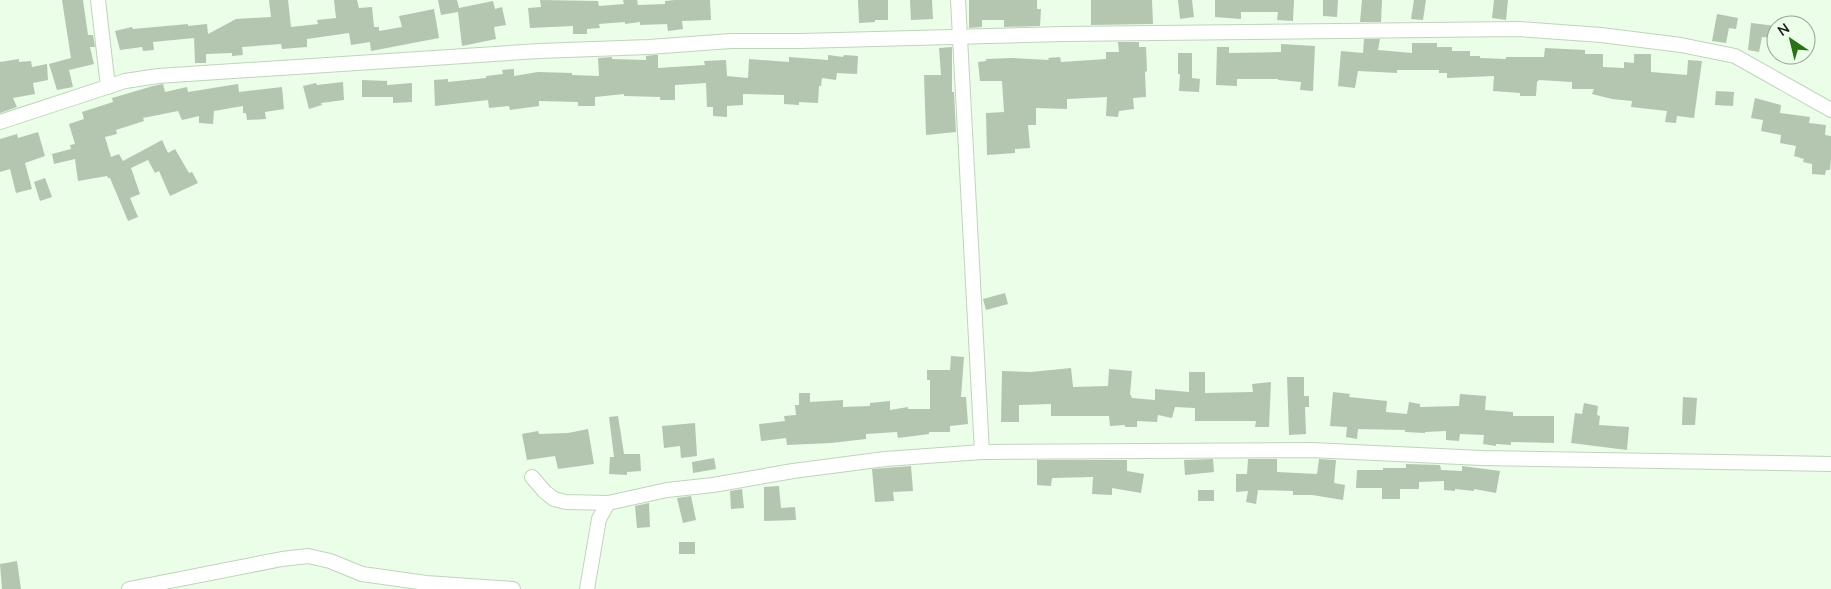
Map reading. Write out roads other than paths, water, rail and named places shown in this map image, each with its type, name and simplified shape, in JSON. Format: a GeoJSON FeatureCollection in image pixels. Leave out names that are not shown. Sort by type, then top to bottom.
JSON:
{"type":"FeatureCollection","features":[{"type":"Feature","properties":{"kind":"street"},"geometry":{"type":"LineString","coordinates":[[98,0],[108,86]]}},
{"type":"Feature","properties":{"kind":"street"},"geometry":{"type":"LineString","coordinates":[[958,0],[982,452]]}},
{"type":"Feature","properties":{"kind":"street"},"geometry":{"type":"LineString","coordinates":[[0,122],[125,81],[158,76],[426,60],[539,51],[649,47],[731,41],[1064,34],[1518,29],[1681,45],[1735,56],[1831,110]]}},
{"type":"Feature","properties":{"kind":"street"},"geometry":{"type":"LineString","coordinates":[[532,477],[554,499],[566,502],[608,503],[667,490],[713,485],[793,471],[886,459],[982,452],[1311,450],[1482,458],[1831,464]]}},
{"type":"Feature","properties":{"kind":"street"},"geometry":{"type":"LineString","coordinates":[[587,589],[599,519],[608,503]]}},
{"type":"Feature","properties":{"kind":"street"},"geometry":{"type":"LineString","coordinates":[[129,589],[282,559],[308,556],[330,560],[362,574],[426,583],[513,589]]}}]}
